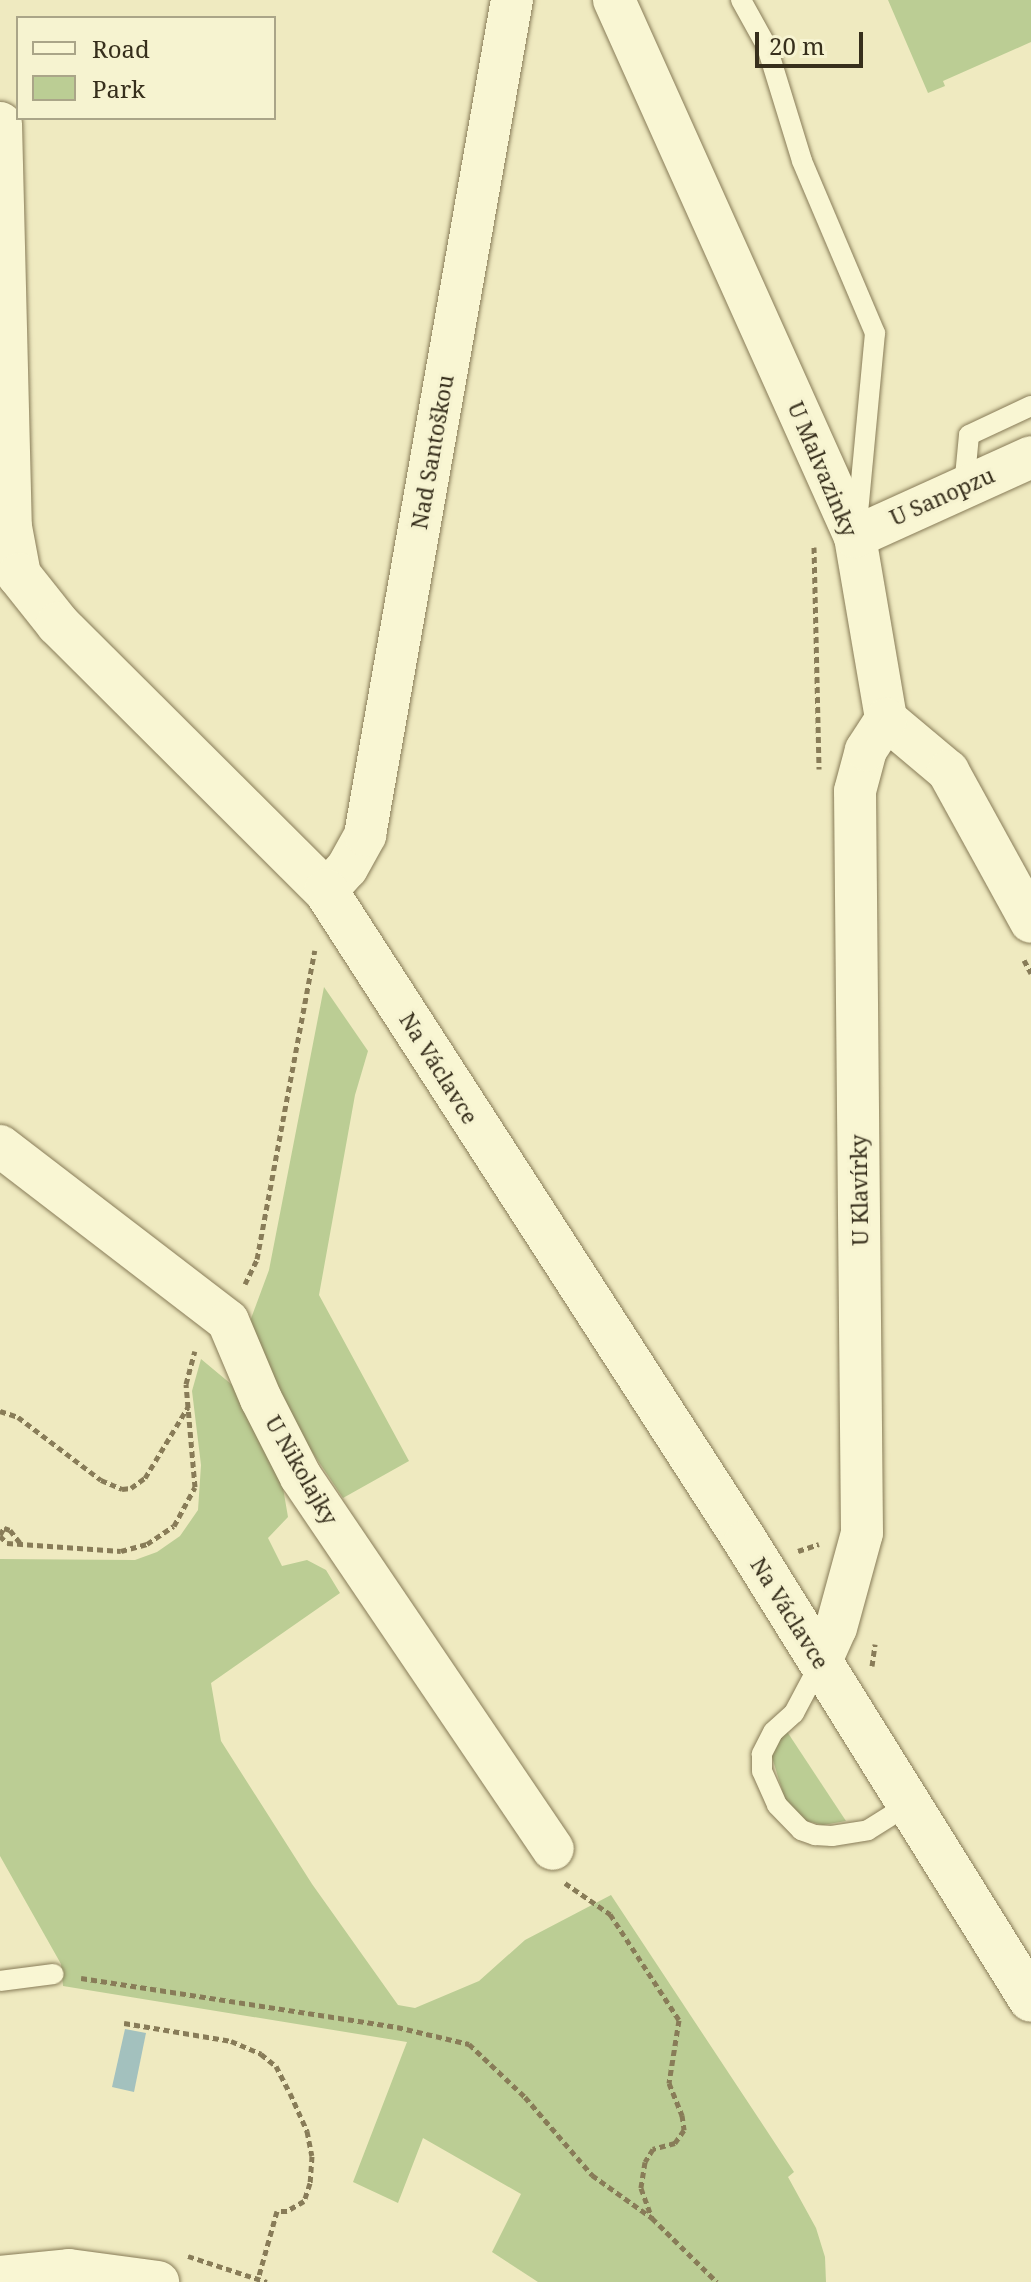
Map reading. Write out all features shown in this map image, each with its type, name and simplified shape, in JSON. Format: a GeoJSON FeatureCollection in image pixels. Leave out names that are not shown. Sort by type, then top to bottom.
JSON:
{"type":"FeatureCollection","features":[{"type":"Feature","properties":{"kind":"street","name":"Nad Santoškou"},"geometry":{"type":"LineString","coordinates":[[326,891],[347,868],[365,835],[512,0]]}},
{"type":"Feature","properties":{"kind":"street","name":"U Malvazinky"},"geometry":{"type":"LineString","coordinates":[[614,0],[855,537],[886,719]]}},
{"type":"Feature","properties":{"kind":"street","name":"Na Václavce"},"geometry":{"type":"LineString","coordinates":[[0,124],[10,527],[19,575],[58,624],[326,891],[821,1661],[1031,2000]]}},
{"type":"Feature","properties":{"kind":"street","name":"U Sanopzu"},"geometry":{"type":"LineString","coordinates":[[855,537],[1031,457]]}},
{"type":"Feature","properties":{"kind":"street"},"geometry":{"type":"LineString","coordinates":[[886,719],[948,771],[1024,934]]}},
{"type":"Feature","properties":{"kind":"street","name":"U Klavírky"},"geometry":{"type":"LineString","coordinates":[[821,1661],[836,1628],[862,1533],[855,791],[866,750],[886,719]]}},
{"type":"Feature","properties":{"kind":"street","name":"U Nikolajky"},"geometry":{"type":"LineString","coordinates":[[0,1146],[228,1321],[261,1399],[301,1477],[553,1849]]}},
{"type":"Feature","properties":{"kind":"street"},"geometry":{"type":"LineString","coordinates":[[0,2277],[69,2270],[158,2282]]}},
{"type":"Feature","properties":{"kind":"lane"},"geometry":{"type":"LineString","coordinates":[[741,0],[767,47],[802,161],[875,333],[855,537]]}},
{"type":"Feature","properties":{"kind":"lane"},"geometry":{"type":"LineString","coordinates":[[964,487],[969,435],[1031,406]]}},
{"type":"Feature","properties":{"kind":"lane"},"geometry":{"type":"LineString","coordinates":[[821,1661],[794,1713],[773,1732],[762,1754],[762,1771],[772,1796],[788,1819],[815,1835],[868,1830],[908,1805]]}},
{"type":"Feature","properties":{"kind":"lane"},"geometry":{"type":"LineString","coordinates":[[0,1981],[54,1974]]}},
{"type":"Feature","properties":{"kind":"path"},"geometry":{"type":"LineString","coordinates":[[814,535],[819,774]]}},
{"type":"Feature","properties":{"kind":"path"},"geometry":{"type":"LineString","coordinates":[[1024,934],[1031,973]]}},
{"type":"Feature","properties":{"kind":"path"},"geometry":{"type":"LineString","coordinates":[[257,1259],[315,950]]}},
{"type":"Feature","properties":{"kind":"path"},"geometry":{"type":"LineString","coordinates":[[21,1544],[10,1530],[4,1528],[0,1535],[7,1543],[21,1544],[121,1551],[147,1544],[174,1526],[195,1487],[186,1384],[195,1351]]}},
{"type":"Feature","properties":{"kind":"path"},"geometry":{"type":"LineString","coordinates":[[0,1411],[18,1417],[101,1480],[122,1489],[131,1488],[145,1478],[189,1406]]}},
{"type":"Feature","properties":{"kind":"path"},"geometry":{"type":"LineString","coordinates":[[789,1554],[833,1539]]}},
{"type":"Feature","properties":{"kind":"path"},"geometry":{"type":"LineString","coordinates":[[870,1682],[876,1635]]}},
{"type":"Feature","properties":{"kind":"path"},"geometry":{"type":"LineString","coordinates":[[553,1849],[553,1874],[610,1914],[679,2020],[669,2083],[682,2115],[684,2130],[675,2143],[653,2149],[645,2162],[641,2188],[652,2218]]}},
{"type":"Feature","properties":{"kind":"path"},"geometry":{"type":"LineString","coordinates":[[54,1974],[397,2027],[469,2044],[525,2097],[592,2175],[652,2218],[717,2282]]}},
{"type":"Feature","properties":{"kind":"path"},"geometry":{"type":"LineString","coordinates":[[124,2023],[241,2046],[261,2054],[276,2066],[307,2131],[312,2156],[310,2183],[304,2201],[287,2211],[277,2211],[258,2279]]}},
{"type":"Feature","properties":{"kind":"green space"},"geometry":{"type":"Polygon","coordinates":[[[888,0],[1031,0],[1031,42],[943,81],[945,86],[928,93],[888,0]]]}},
{"type":"Feature","properties":{"kind":"green space"},"geometry":{"type":"Polygon","coordinates":[[[324,987],[368,1051],[355,1095],[319,1295],[409,1461],[343,1498],[272,1392],[249,1324],[269,1270],[324,987]]]}},
{"type":"Feature","properties":{"kind":"green space"},"geometry":{"type":"Polygon","coordinates":[[[201,1359],[237,1389],[282,1482],[288,1517],[268,1538],[282,1566],[307,1560],[326,1570],[340,1593],[211,1683],[221,1741],[312,1884],[398,2005],[415,2008],[479,1981],[525,1940],[611,1895],[794,2172],[788,2177],[816,2228],[825,2257],[826,2282],[538,2282],[492,2252],[521,2194],[423,2138],[398,2203],[353,2182],[407,2042],[63,1986],[61,1964],[0,1856],[0,1559],[135,1560],[157,1552],[180,1536],[198,1510],[201,1465],[192,1391],[201,1359]]]}},
{"type":"Feature","properties":{"kind":"green space"},"geometry":{"type":"Polygon","coordinates":[[[786,1730],[846,1821],[823,1825],[802,1820],[785,1800],[772,1757],[777,1741],[786,1730]]]}},
{"type":"Feature","properties":{"kind":"water"},"geometry":{"type":"Polygon","coordinates":[[[125,2029],[146,2033],[134,2092],[112,2087],[125,2029]]]}}]}
